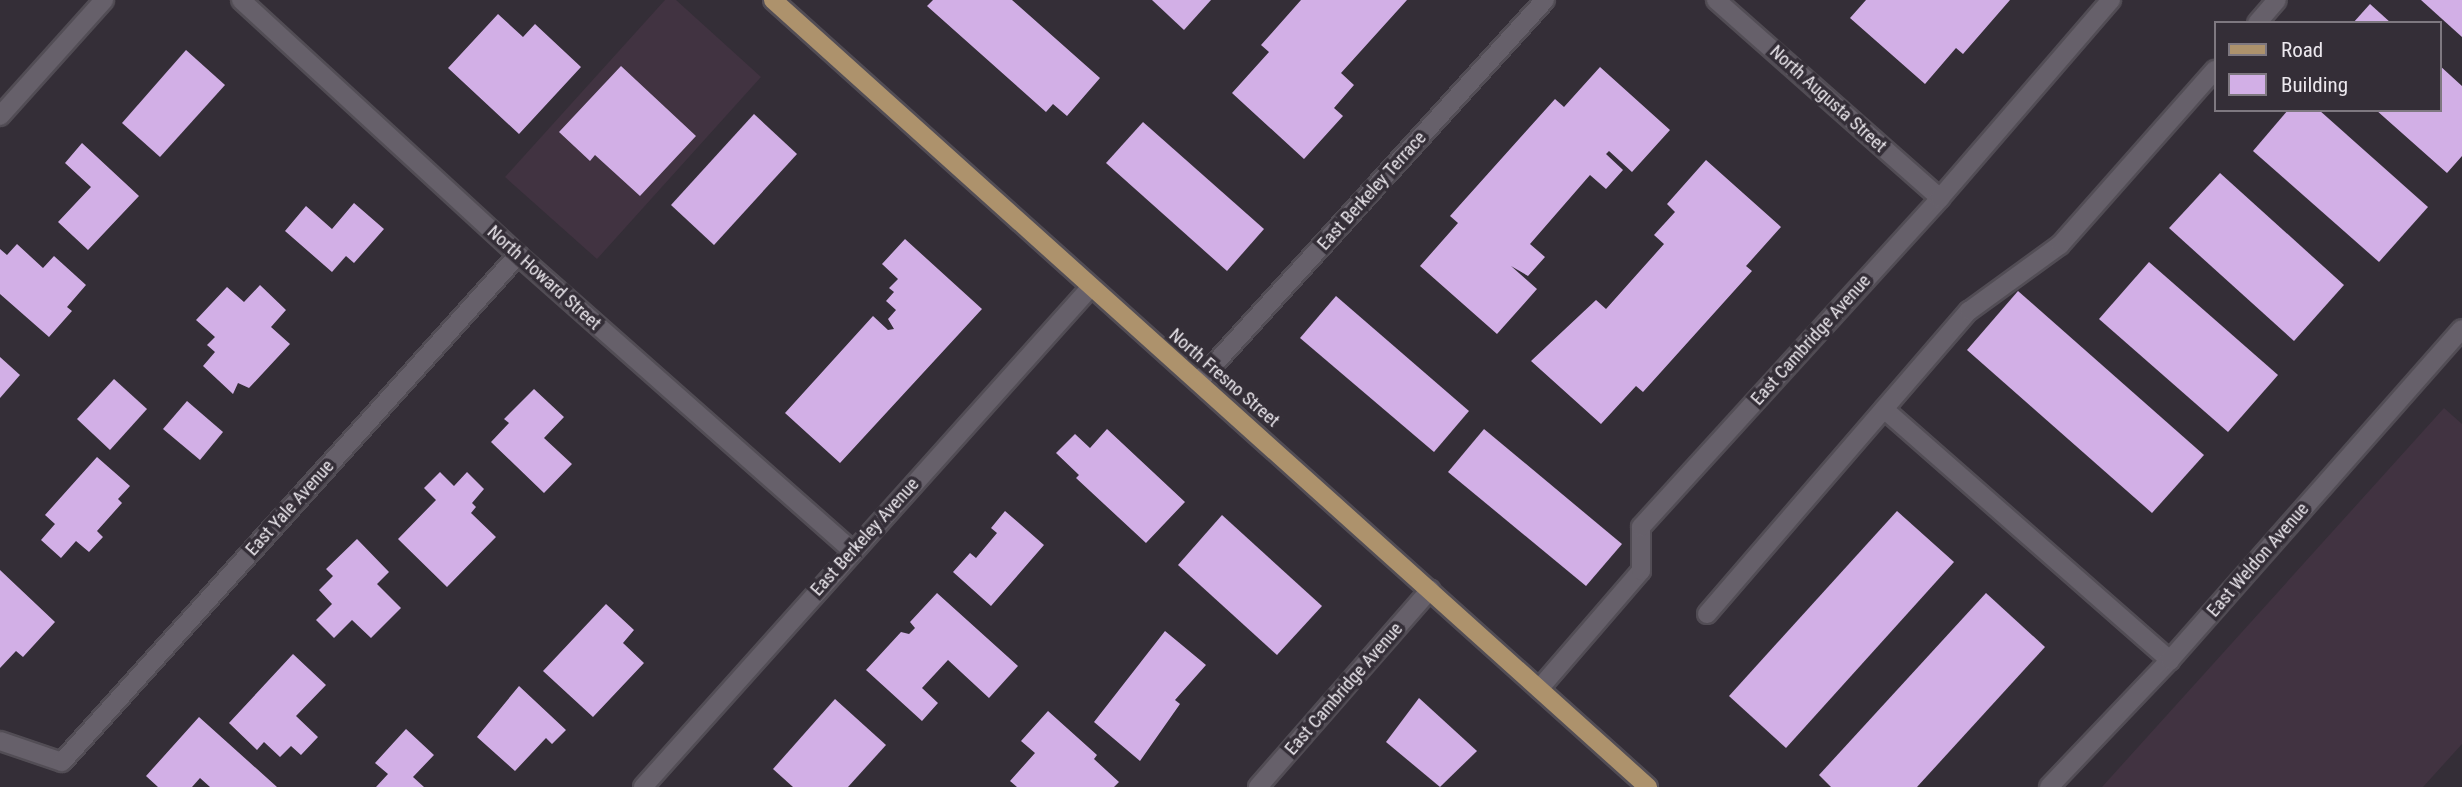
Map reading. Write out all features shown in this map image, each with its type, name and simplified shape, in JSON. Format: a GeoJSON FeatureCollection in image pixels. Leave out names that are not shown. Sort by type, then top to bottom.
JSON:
{"type":"FeatureCollection","features":[{"type":"Feature","properties":{"kind":"main road","name":"North Fresno Street"},"geometry":{"type":"LineString","coordinates":[[773,0],[1089,289],[1198,382],[1648,787]]}},
{"type":"Feature","properties":{"kind":"street"},"geometry":{"type":"LineString","coordinates":[[0,116],[104,0]]}},
{"type":"Feature","properties":{"kind":"street","name":"East Berkeley Terrace"},"geometry":{"type":"LineString","coordinates":[[1198,382],[1545,0]]}},
{"type":"Feature","properties":{"kind":"street","name":"North Augusta Street"},"geometry":{"type":"LineString","coordinates":[[1716,0],[1940,198]]}},
{"type":"Feature","properties":{"kind":"street","name":"East Cambridge Avenue"},"geometry":{"type":"LineString","coordinates":[[1539,689],[1641,570],[1641,527],[1940,198],[2111,0]]}},
{"type":"Feature","properties":{"kind":"street"},"geometry":{"type":"LineString","coordinates":[[2259,21],[2277,0]]}},
{"type":"Feature","properties":{"kind":"street","name":"North Howard Street"},"geometry":{"type":"LineString","coordinates":[[251,3],[518,255],[852,551]]}},
{"type":"Feature","properties":{"kind":"street"},"geometry":{"type":"LineString","coordinates":[[1707,614],[1969,311],[2060,245],[2214,71]]}},
{"type":"Feature","properties":{"kind":"street","name":"East Yale Avenue"},"geometry":{"type":"LineString","coordinates":[[0,741],[62,762],[518,255]]}},
{"type":"Feature","properties":{"kind":"street","name":"East Berkeley Avenue"},"geometry":{"type":"LineString","coordinates":[[643,787],[1089,289]]}},
{"type":"Feature","properties":{"kind":"street","name":"East Weldon Avenue"},"geometry":{"type":"LineString","coordinates":[[2049,787],[2170,660],[2462,329]]}},
{"type":"Feature","properties":{"kind":"street"},"geometry":{"type":"LineString","coordinates":[[1884,410],[2170,660]]}},
{"type":"Feature","properties":{"kind":"street","name":"East Cambridge Avenue"},"geometry":{"type":"LineString","coordinates":[[1258,787],[1430,590]]}},
{"type":"Feature","properties":{"kind":"shaded area"},"geometry":{"type":"Polygon","coordinates":[[[665,0],[676,0],[761,77],[597,259],[505,177],[665,0]]]}},
{"type":"Feature","properties":{"kind":"shaded area"},"geometry":{"type":"Polygon","coordinates":[[[2444,408],[2462,424],[2462,744],[2423,787],[2102,787],[2444,408]]]}},
{"type":"Feature","properties":{"kind":"building"},"geometry":{"type":"Polygon","coordinates":[[[933,0],[1012,0],[1100,78],[1067,116],[1053,104],[1046,112],[927,6],[933,0]]]}},
{"type":"Feature","properties":{"kind":"building"},"geometry":{"type":"Polygon","coordinates":[[[1152,0],[1211,0],[1184,30],[1152,0]]]}},
{"type":"Feature","properties":{"kind":"building"},"geometry":{"type":"Polygon","coordinates":[[[1301,0],[1407,0],[1341,73],[1354,85],[1334,108],[1343,116],[1304,159],[1232,93],[1269,52],[1261,45],[1301,0]]]}},
{"type":"Feature","properties":{"kind":"building"},"geometry":{"type":"Polygon","coordinates":[[[1866,0],[2010,0],[1963,54],[1956,48],[1925,84],[1850,18],[1866,0]]]}},
{"type":"Feature","properties":{"kind":"building"},"geometry":{"type":"Polygon","coordinates":[[[2421,0],[2462,0],[2462,37],[2421,0]]]}},
{"type":"Feature","properties":{"kind":"building"},"geometry":{"type":"Polygon","coordinates":[[[2370,4],[2389,21],[2355,21],[2370,4]]]}},
{"type":"Feature","properties":{"kind":"building"},"geometry":{"type":"Polygon","coordinates":[[[498,14],[523,37],[535,24],[581,67],[519,134],[448,68],[498,14]]]}},
{"type":"Feature","properties":{"kind":"building"},"geometry":{"type":"Polygon","coordinates":[[[186,50],[225,85],[160,157],[122,123],[186,50]]]}},
{"type":"Feature","properties":{"kind":"building"},"geometry":{"type":"Polygon","coordinates":[[[621,66],[696,136],[640,196],[595,155],[590,161],[559,132],[621,66]]]}},
{"type":"Feature","properties":{"kind":"building"},"geometry":{"type":"Polygon","coordinates":[[[1600,67],[1670,130],[1632,172],[1609,151],[1606,154],[1623,170],[1606,189],[1590,175],[1530,244],[1545,257],[1528,276],[1511,266],[1537,289],[1497,334],[1420,266],[1458,223],[1450,216],[1555,99],[1564,107],[1600,67]]]}},
{"type":"Feature","properties":{"kind":"building"},"geometry":{"type":"Polygon","coordinates":[[[2441,67],[2462,86],[2462,156],[2447,173],[2378,112],[2441,112],[2441,67]]]}},
{"type":"Feature","properties":{"kind":"building"},"geometry":{"type":"Polygon","coordinates":[[[2286,112],[2321,112],[2428,207],[2379,262],[2253,151],[2286,112]]]}},
{"type":"Feature","properties":{"kind":"building"},"geometry":{"type":"Polygon","coordinates":[[[754,114],[797,154],[714,245],[671,205],[754,114]]]}},
{"type":"Feature","properties":{"kind":"building"},"geometry":{"type":"Polygon","coordinates":[[[1143,122],[1264,229],[1227,271],[1106,163],[1143,122]]]}},
{"type":"Feature","properties":{"kind":"building"},"geometry":{"type":"Polygon","coordinates":[[[82,143],[139,196],[88,250],[58,222],[91,187],[65,163],[82,143]]]}},
{"type":"Feature","properties":{"kind":"building"},"geometry":{"type":"Polygon","coordinates":[[[1706,160],[1781,227],[1746,266],[1752,271],[1643,392],[1636,386],[1601,424],[1531,361],[1596,300],[1606,309],[1664,244],[1654,235],[1675,212],[1667,204],[1706,160]]]}},
{"type":"Feature","properties":{"kind":"building"},"geometry":{"type":"Polygon","coordinates":[[[2220,173],[2344,285],[2294,341],[2169,228],[2220,173]]]}},
{"type":"Feature","properties":{"kind":"building"},"geometry":{"type":"Polygon","coordinates":[[[354,203],[384,229],[354,263],[346,256],[332,272],[285,231],[306,206],[332,229],[354,203]]]}},
{"type":"Feature","properties":{"kind":"building"},"geometry":{"type":"Polygon","coordinates":[[[905,239],[982,309],[840,463],[785,413],[873,316],[888,330],[894,329],[888,319],[896,310],[886,301],[894,292],[889,288],[898,279],[882,264],[905,239]]]}},
{"type":"Feature","properties":{"kind":"building"},"geometry":{"type":"Polygon","coordinates":[[[17,244],[43,268],[54,256],[86,285],[67,307],[72,311],[49,337],[0,294],[0,249],[7,255],[17,244]]]}},
{"type":"Feature","properties":{"kind":"building"},"geometry":{"type":"Polygon","coordinates":[[[2149,262],[2278,375],[2228,432],[2099,319],[2149,262]]]}},
{"type":"Feature","properties":{"kind":"building"},"geometry":{"type":"Polygon","coordinates":[[[260,285],[286,310],[271,327],[290,344],[249,388],[238,383],[233,394],[203,366],[215,352],[207,345],[215,337],[196,320],[227,287],[244,302],[260,285]]]}},
{"type":"Feature","properties":{"kind":"building"},"geometry":{"type":"Polygon","coordinates":[[[2018,291],[2204,455],[2152,513],[1967,350],[2018,291]]]}},
{"type":"Feature","properties":{"kind":"building"},"geometry":{"type":"Polygon","coordinates":[[[1336,296],[1469,411],[1434,452],[1300,338],[1336,296]]]}},
{"type":"Feature","properties":{"kind":"building"},"geometry":{"type":"Polygon","coordinates":[[[0,357],[20,375],[0,398],[0,357]]]}},
{"type":"Feature","properties":{"kind":"building"},"geometry":{"type":"Polygon","coordinates":[[[114,379],[147,409],[110,450],[77,419],[114,379]]]}},
{"type":"Feature","properties":{"kind":"building"},"geometry":{"type":"Polygon","coordinates":[[[534,389],[564,417],[544,438],[572,464],[544,493],[491,442],[509,423],[504,419],[534,389]]]}},
{"type":"Feature","properties":{"kind":"building"},"geometry":{"type":"Polygon","coordinates":[[[187,401],[223,432],[200,460],[163,429],[187,401]]]}},
{"type":"Feature","properties":{"kind":"building"},"geometry":{"type":"Polygon","coordinates":[[[1107,429],[1185,502],[1146,543],[1076,478],[1079,475],[1056,453],[1075,434],[1090,448],[1107,429]]]}},
{"type":"Feature","properties":{"kind":"building"},"geometry":{"type":"Polygon","coordinates":[[[1484,429],[1622,544],[1586,586],[1448,472],[1484,429]]]}},
{"type":"Feature","properties":{"kind":"building"},"geometry":{"type":"Polygon","coordinates":[[[97,457],[130,486],[118,499],[122,503],[97,531],[103,537],[89,552],[76,541],[61,558],[41,540],[55,524],[45,515],[97,457]]]}},
{"type":"Feature","properties":{"kind":"building"},"geometry":{"type":"Polygon","coordinates":[[[440,472],[454,486],[467,472],[484,489],[472,503],[476,507],[471,513],[496,537],[447,587],[398,539],[436,500],[424,488],[440,472]]]}},
{"type":"Feature","properties":{"kind":"building"},"geometry":{"type":"Polygon","coordinates":[[[1005,511],[1044,545],[991,606],[953,572],[970,553],[976,558],[997,533],[991,528],[1005,511]]]}},
{"type":"Feature","properties":{"kind":"building"},"geometry":{"type":"Polygon","coordinates":[[[1897,511],[1954,562],[1786,748],[1729,696],[1897,511]]]}},
{"type":"Feature","properties":{"kind":"building"},"geometry":{"type":"Polygon","coordinates":[[[1222,515],[1322,606],[1277,655],[1178,565],[1222,515]]]}},
{"type":"Feature","properties":{"kind":"building"},"geometry":{"type":"Polygon","coordinates":[[[357,539],[389,572],[377,584],[401,608],[371,638],[352,620],[334,638],[316,620],[332,604],[319,590],[333,576],[326,569],[357,539]]]}},
{"type":"Feature","properties":{"kind":"building"},"geometry":{"type":"Polygon","coordinates":[[[0,570],[55,622],[23,657],[16,651],[0,668],[0,570]]]}},
{"type":"Feature","properties":{"kind":"building"},"geometry":{"type":"Polygon","coordinates":[[[937,593],[1018,666],[989,698],[948,660],[922,688],[938,703],[922,721],[866,670],[901,632],[909,634],[915,628],[910,622],[937,593]]]}},
{"type":"Feature","properties":{"kind":"building"},"geometry":{"type":"Polygon","coordinates":[[[1986,593],[2045,647],[1917,787],[1831,787],[1819,775],[1986,593]]]}},
{"type":"Feature","properties":{"kind":"building"},"geometry":{"type":"Polygon","coordinates":[[[606,604],[634,630],[623,643],[644,663],[593,717],[543,671],[606,604]]]}},
{"type":"Feature","properties":{"kind":"building"},"geometry":{"type":"Polygon","coordinates":[[[1165,631],[1206,665],[1175,700],[1180,704],[1140,761],[1094,722],[1165,631]]]}},
{"type":"Feature","properties":{"kind":"building"},"geometry":{"type":"Polygon","coordinates":[[[293,654],[326,685],[296,716],[318,737],[301,755],[291,746],[280,757],[264,742],[257,750],[229,723],[293,654]]]}},
{"type":"Feature","properties":{"kind":"building"},"geometry":{"type":"Polygon","coordinates":[[[519,686],[566,730],[552,744],[546,738],[515,771],[477,737],[519,686]]]}},
{"type":"Feature","properties":{"kind":"building"},"geometry":{"type":"Polygon","coordinates":[[[1419,698],[1477,751],[1440,787],[1386,742],[1419,698]]]}},
{"type":"Feature","properties":{"kind":"building"},"geometry":{"type":"Polygon","coordinates":[[[835,699],[886,745],[848,787],[793,787],[773,769],[835,699]]]}},
{"type":"Feature","properties":{"kind":"building"},"geometry":{"type":"Polygon","coordinates":[[[1048,711],[1097,755],[1094,759],[1119,782],[1114,787],[1017,787],[1010,781],[1035,753],[1021,741],[1048,711]]]}},
{"type":"Feature","properties":{"kind":"building"},"geometry":{"type":"Polygon","coordinates":[[[199,717],[277,787],[210,787],[200,778],[192,787],[158,787],[146,776],[199,717]]]}},
{"type":"Feature","properties":{"kind":"building"},"geometry":{"type":"Polygon","coordinates":[[[406,729],[434,755],[413,777],[424,787],[376,787],[388,774],[375,763],[406,729]]]}}]}
